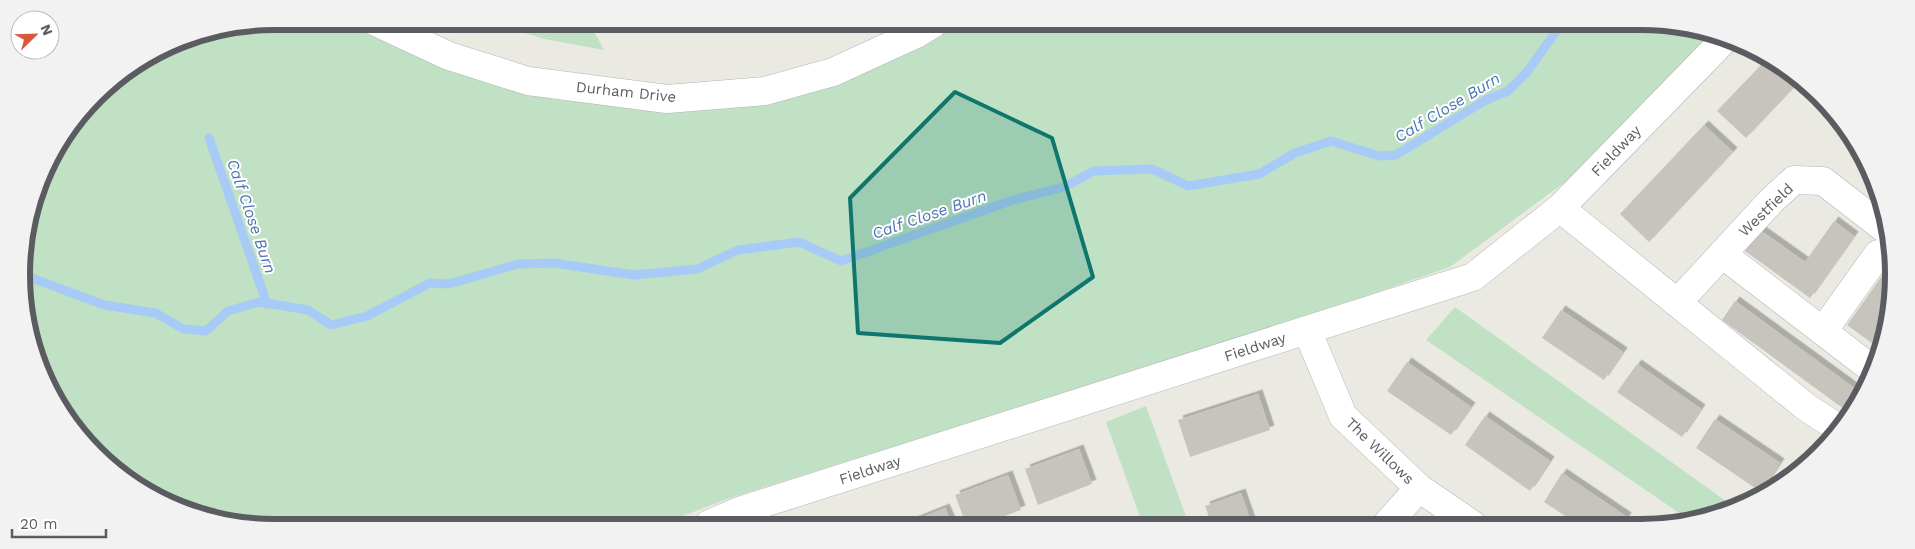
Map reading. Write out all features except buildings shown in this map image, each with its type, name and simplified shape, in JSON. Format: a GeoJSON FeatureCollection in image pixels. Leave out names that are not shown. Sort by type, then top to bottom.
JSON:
{"type":"FeatureCollection","features":[{"type":"Feature","properties":{"kind":"street","name":"Durham Drive"},"geometry":{"type":"LineString","coordinates":[[393,30],[449,56],[528,81],[667,99],[765,91],[833,72],[914,30]]}},
{"type":"Feature","properties":{"kind":"street","name":"Fieldway"},"geometry":{"type":"LineString","coordinates":[[721,519],[739,511],[1473,278],[1560,208],[1720,44]]}},
{"type":"Feature","properties":{"kind":"street","name":"Westfield"},"geometry":{"type":"LineString","coordinates":[[1677,303],[1771,201],[1794,180],[1823,181],[1883,242]]}},
{"type":"Feature","properties":{"kind":"street"},"geometry":{"type":"LineString","coordinates":[[1560,208],[1806,407],[1833,425]]}},
{"type":"Feature","properties":{"kind":"street","name":"Westfield"},"geometry":{"type":"LineString","coordinates":[[1823,331],[1883,244]]}},
{"type":"Feature","properties":{"kind":"street"},"geometry":{"type":"LineString","coordinates":[[1722,254],[1867,365]]}},
{"type":"Feature","properties":{"kind":"street","name":"The Willows"},"geometry":{"type":"LineString","coordinates":[[1307,330],[1343,416],[1419,488],[1465,519]]}},
{"type":"Feature","properties":{"kind":"street","name":"The Willows"},"geometry":{"type":"LineString","coordinates":[[1391,519],[1419,488]]}},
{"type":"Feature","properties":{"kind":"highlighted area"},"geometry":{"type":"Polygon","coordinates":[[[955,92],[1052,138],[1093,277],[1000,343],[858,333],[850,198],[955,92]]]}},
{"type":"Feature","properties":{"kind":"green space"},"geometry":{"type":"Polygon","coordinates":[[[274,30],[397,30],[528,81],[765,91],[917,30],[1640,30],[1672,32],[1716,42],[1584,168],[1450,267],[1366,296],[1042,400],[727,499],[675,519],[274,519],[243,517],[211,511],[166,494],[139,478],[113,458],[91,436],[63,397],[43,353],[32,306],[30,274],[32,243],[38,211],[55,166],[71,139],[91,113],[113,91],[139,71],[166,55],[196,43],[243,32],[274,30]]]}},
{"type":"Feature","properties":{"kind":"green space"},"geometry":{"type":"Polygon","coordinates":[[[515,30],[593,30],[604,50],[544,39],[515,30]]]}},
{"type":"Feature","properties":{"kind":"green space"},"geometry":{"type":"Polygon","coordinates":[[[1455,307],[1728,502],[1704,511],[1682,515],[1426,340],[1455,307]]]}},
{"type":"Feature","properties":{"kind":"green space"},"geometry":{"type":"Polygon","coordinates":[[[1146,406],[1187,519],[1141,519],[1106,422],[1146,406]]]}},
{"type":"Feature","properties":{"kind":"waterway","name":"Calf Close Burn"},"geometry":{"type":"LineString","coordinates":[[30,277],[104,305],[156,313],[183,329],[206,331],[228,311],[259,302],[308,310],[331,325],[367,316],[430,283],[449,284],[518,264],[554,263],[634,275],[697,269],[738,250],[799,242],[841,261],[1013,200],[1064,187],[1094,171],[1152,169],[1188,186],[1259,174],[1295,153],[1331,141],[1379,156],[1396,155],[1486,100],[1508,91],[1527,72],[1557,30]]}},
{"type":"Feature","properties":{"kind":"waterway","name":"Calf Close Burn"},"geometry":{"type":"LineString","coordinates":[[209,138],[267,304]]}}]}
